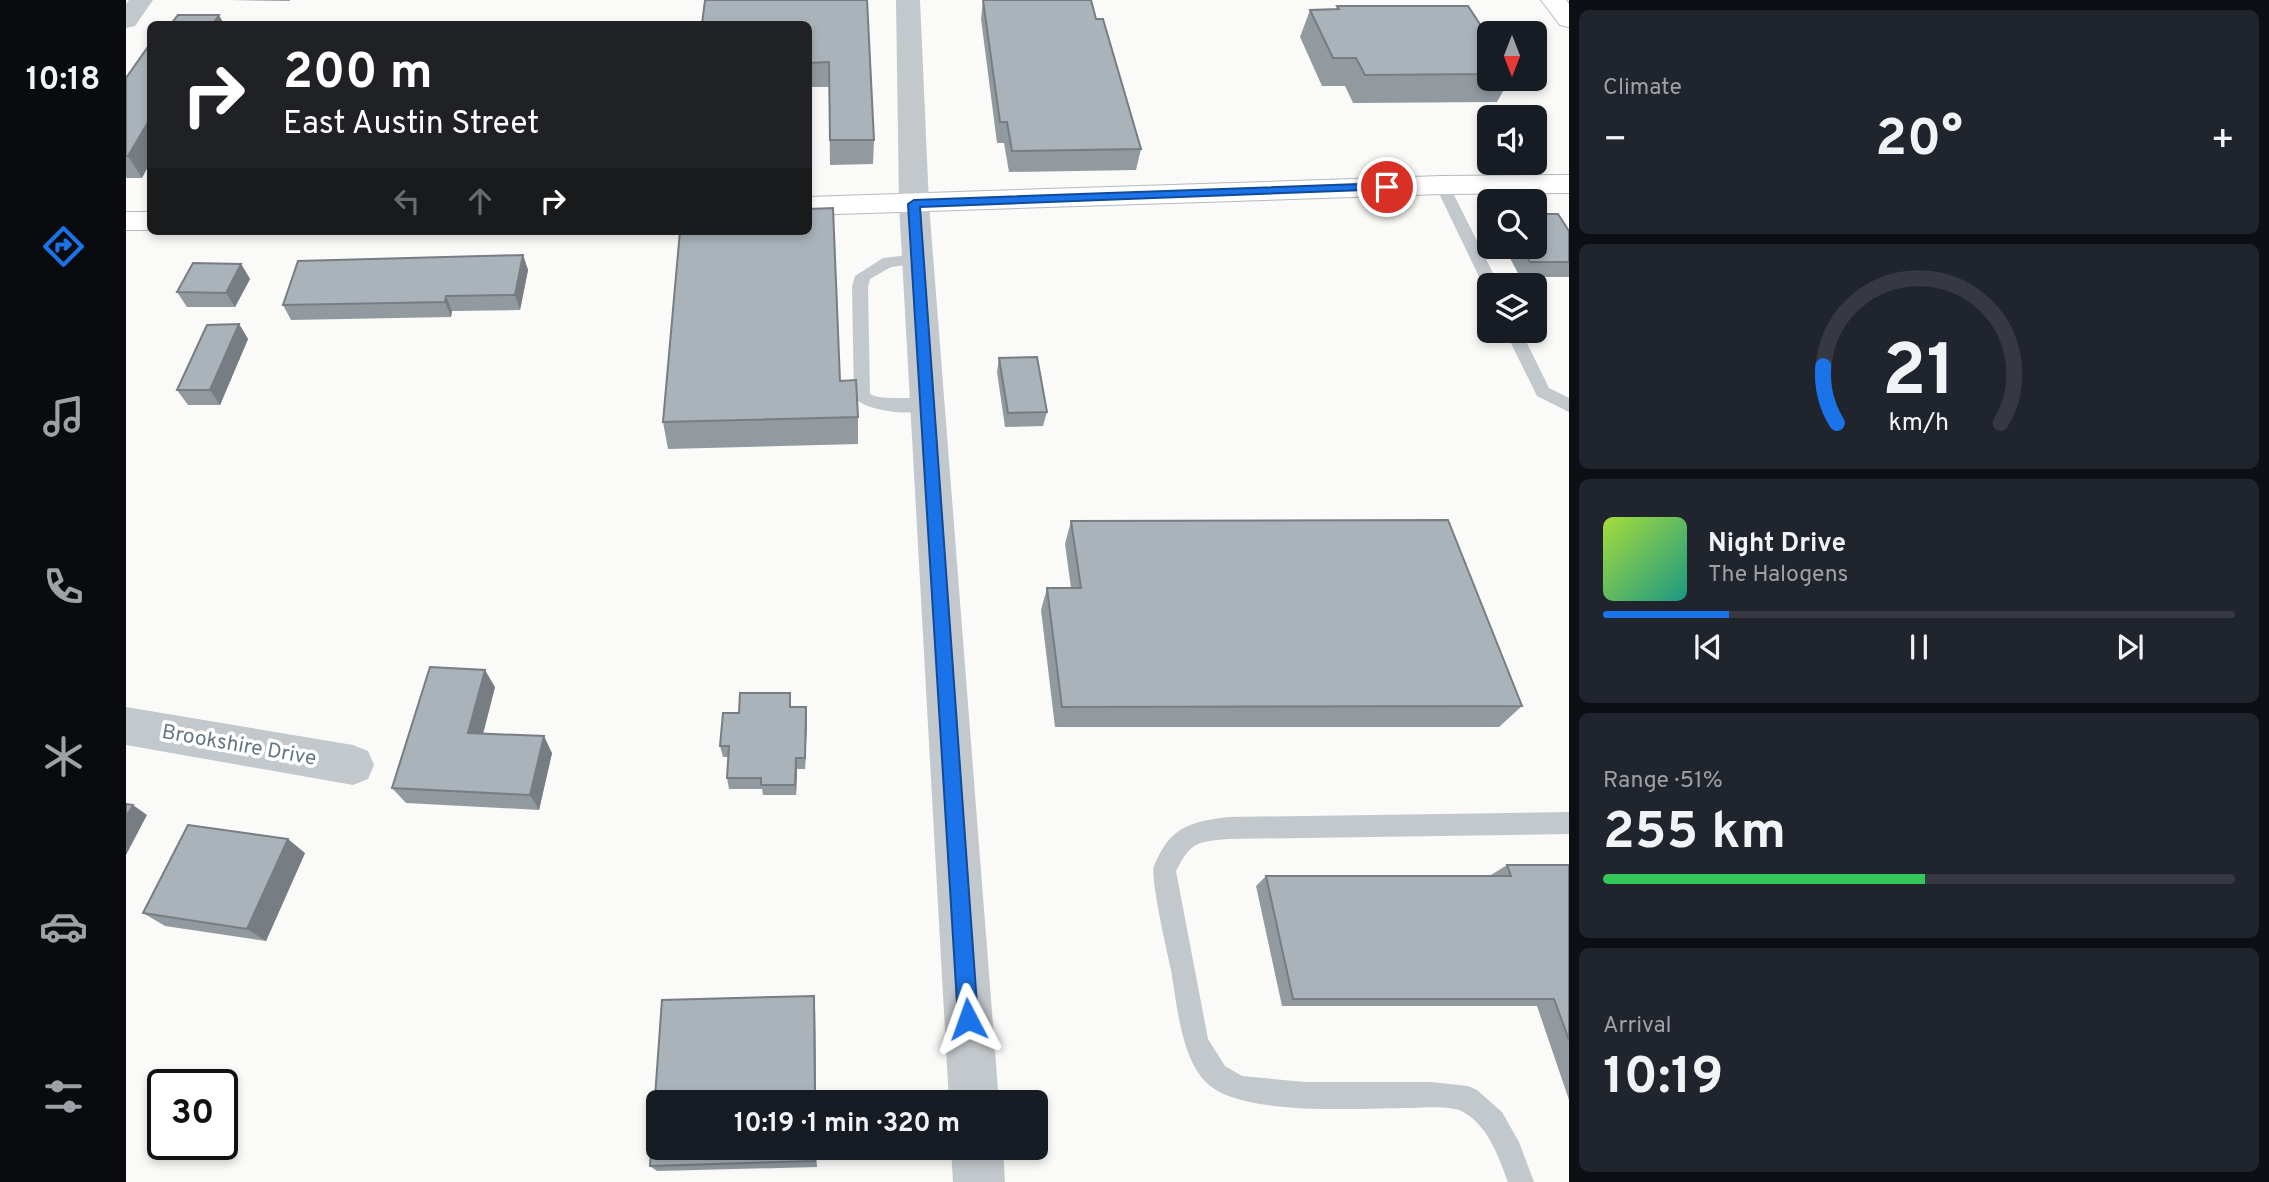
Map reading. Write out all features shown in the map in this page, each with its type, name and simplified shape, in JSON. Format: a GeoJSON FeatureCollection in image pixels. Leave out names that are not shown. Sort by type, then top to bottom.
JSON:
{"type":"FeatureCollection","features":[{"type":"Feature","properties":{"kind":"main road"},"geometry":{"type":"LineString","coordinates":[[1553,0],[1569,20]]}},
{"type":"Feature","properties":{"kind":"main road"},"geometry":{"type":"LineString","coordinates":[[812,206],[1442,185],[1569,184]]}},
{"type":"Feature","properties":{"kind":"main road"},"geometry":{"type":"LineString","coordinates":[[126,221],[147,221]]}},
{"type":"Feature","properties":{"kind":"street"},"geometry":{"type":"LineString","coordinates":[[126,21],[141,0]]}},
{"type":"Feature","properties":{"kind":"street"},"geometry":{"type":"LineString","coordinates":[[908,0],[914,204],[973,1090]]}},
{"type":"Feature","properties":{"kind":"street","name":"Brookshire Drive"},"geometry":{"type":"LineString","coordinates":[[126,726],[352,765]]}},
{"type":"Feature","properties":{"kind":"street"},"geometry":{"type":"LineString","coordinates":[[978,1160],[979,1182]]}},
{"type":"Feature","properties":{"kind":"lane"},"geometry":{"type":"LineString","coordinates":[[1442,185],[1485,273]]}},
{"type":"Feature","properties":{"kind":"lane"},"geometry":{"type":"LineString","coordinates":[[918,258],[888,262],[863,276],[860,287],[862,397],[867,402],[927,405]]}},
{"type":"Feature","properties":{"kind":"lane"},"geometry":{"type":"LineString","coordinates":[[1519,343],[1543,393],[1569,407]]}},
{"type":"Feature","properties":{"kind":"lane"},"geometry":{"type":"LineString","coordinates":[[1521,1182],[1510,1151],[1493,1121],[1468,1099],[1432,1095],[1305,1095],[1238,1088],[1216,1075],[1196,1043],[1164,870],[1179,842],[1202,831],[1228,828],[1569,823]]}},
{"type":"Feature","properties":{"kind":"building"},"geometry":{"type":"Polygon","coordinates":[[[705,0],[867,0],[874,140],[830,140],[829,62],[812,63],[812,21],[702,21],[705,0]]]}},
{"type":"Feature","properties":{"kind":"building"},"geometry":{"type":"Polygon","coordinates":[[[983,0],[1091,0],[1096,19],[1103,19],[1141,149],[1012,151],[1007,122],[1000,122],[983,0]]]}},
{"type":"Feature","properties":{"kind":"building"},"geometry":{"type":"Polygon","coordinates":[[[1337,6],[1468,6],[1478,21],[1477,74],[1365,75],[1356,58],[1333,58],[1310,10],[1339,9],[1337,6]]]}},
{"type":"Feature","properties":{"kind":"building"},"geometry":{"type":"Polygon","coordinates":[[[178,15],[219,15],[215,21],[173,21],[178,15]]]}},
{"type":"Feature","properties":{"kind":"building"},"geometry":{"type":"Polygon","coordinates":[[[147,48],[147,124],[128,156],[126,156],[126,78],[147,48]]]}},
{"type":"Feature","properties":{"kind":"building"},"geometry":{"type":"Polygon","coordinates":[[[833,208],[840,381],[856,380],[858,417],[663,422],[680,235],[812,235],[812,209],[833,208]]]}},
{"type":"Feature","properties":{"kind":"building"},"geometry":{"type":"Polygon","coordinates":[[[1547,214],[1558,214],[1569,231],[1569,262],[1530,262],[1528,259],[1547,259],[1547,214]]]}},
{"type":"Feature","properties":{"kind":"building"},"geometry":{"type":"Polygon","coordinates":[[[523,255],[515,295],[446,296],[445,302],[283,305],[298,261],[523,255]]]}},
{"type":"Feature","properties":{"kind":"building"},"geometry":{"type":"Polygon","coordinates":[[[193,263],[241,264],[226,293],[177,292],[193,263]]]}},
{"type":"Feature","properties":{"kind":"building"},"geometry":{"type":"Polygon","coordinates":[[[239,324],[210,390],[177,390],[207,325],[239,324]]]}},
{"type":"Feature","properties":{"kind":"building"},"geometry":{"type":"Polygon","coordinates":[[[1037,357],[1047,412],[1008,413],[999,358],[1037,357]]]}},
{"type":"Feature","properties":{"kind":"building"},"geometry":{"type":"Polygon","coordinates":[[[1448,520],[1522,706],[1062,707],[1047,588],[1081,588],[1071,521],[1448,520]]]}},
{"type":"Feature","properties":{"kind":"building"},"geometry":{"type":"Polygon","coordinates":[[[430,667],[485,670],[468,733],[544,736],[530,795],[392,788],[430,667]]]}},
{"type":"Feature","properties":{"kind":"building"},"geometry":{"type":"Polygon","coordinates":[[[740,693],[790,693],[790,707],[806,707],[805,758],[796,758],[795,785],[761,785],[761,778],[727,778],[729,746],[720,746],[723,713],[739,713],[740,693]]]}},
{"type":"Feature","properties":{"kind":"building"},"geometry":{"type":"Polygon","coordinates":[[[126,804],[133,805],[126,817],[126,804]]]}},
{"type":"Feature","properties":{"kind":"building"},"geometry":{"type":"Polygon","coordinates":[[[188,825],[288,839],[247,929],[143,913],[188,825]]]}},
{"type":"Feature","properties":{"kind":"building"},"geometry":{"type":"Polygon","coordinates":[[[1507,865],[1569,865],[1569,1040],[1554,999],[1293,999],[1266,876],[1511,876],[1507,865]]]}},
{"type":"Feature","properties":{"kind":"building"},"geometry":{"type":"Polygon","coordinates":[[[814,996],[815,1090],[655,1090],[662,1000],[814,996]]]}},
{"type":"Feature","properties":{"kind":"building"},"geometry":{"type":"Polygon","coordinates":[[[650,1160],[815,1160],[815,1161],[650,1166],[650,1160]]]}},
{"type":"Feature","properties":{"kind":"route"},"geometry":{"type":"LineString","coordinates":[[968,1019],[914,204],[1387,187]]}}]}
